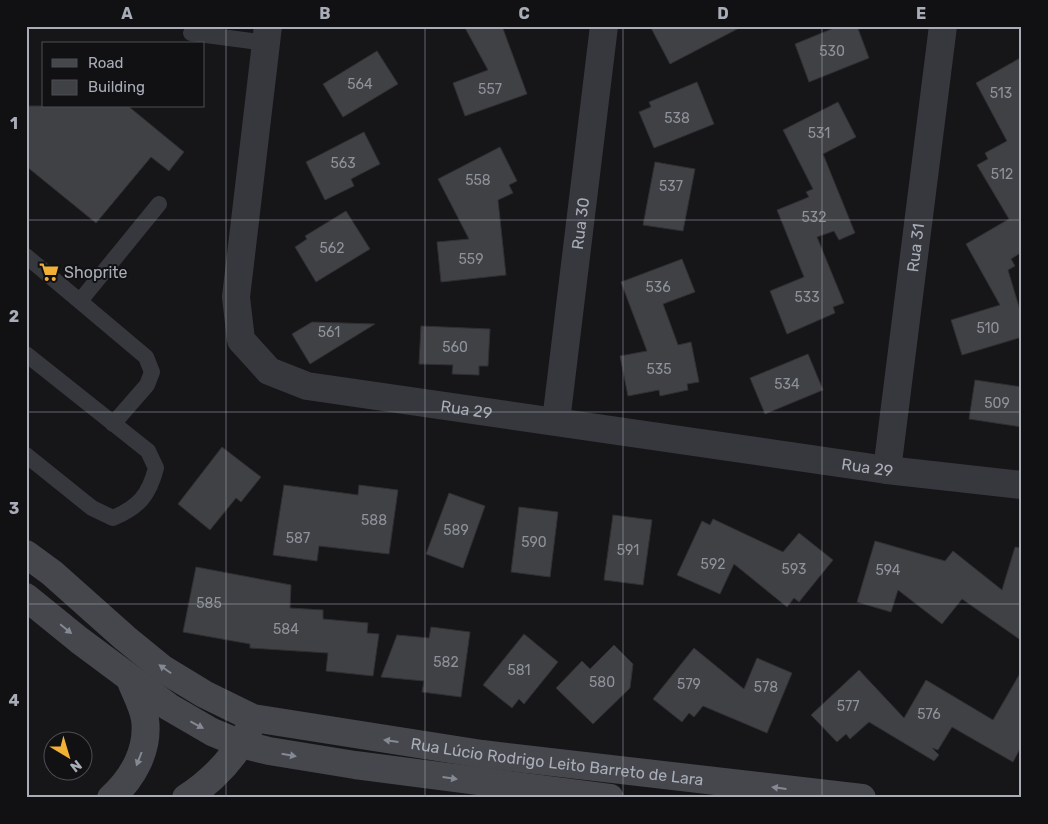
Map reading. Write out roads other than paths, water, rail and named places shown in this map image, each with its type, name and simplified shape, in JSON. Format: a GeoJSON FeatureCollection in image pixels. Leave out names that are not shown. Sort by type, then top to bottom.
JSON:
{"type":"FeatureCollection","features":[{"type":"Feature","properties":{"kind":"street","name":"Rua 30"},"geometry":{"type":"LineString","coordinates":[[556,421],[604,26]]}},
{"type":"Feature","properties":{"kind":"street","name":"Rua 31"},"geometry":{"type":"LineString","coordinates":[[887,470],[943,26]]}},
{"type":"Feature","properties":{"kind":"street","name":"Rua 29"},"geometry":{"type":"LineString","coordinates":[[267,35],[236,298],[241,340],[269,371],[307,386],[887,470],[1022,485]]}},
{"type":"Feature","properties":{"kind":"street","name":"Rua Lúcio Rodrigo Leito Barreto de Lara"},"geometry":{"type":"LineString","coordinates":[[26,554],[52,573],[163,668],[204,694],[253,718],[482,754],[862,798]]}},
{"type":"Feature","properties":{"kind":"street"},"geometry":{"type":"LineString","coordinates":[[27,599],[52,573]]}},
{"type":"Feature","properties":{"kind":"street","name":"Rua Lúcio Rodrigo Leito Barreto de Lara"},"geometry":{"type":"LineString","coordinates":[[27,599],[130,680],[188,720],[241,744],[269,751],[355,765],[610,798]]}},
{"type":"Feature","properties":{"kind":"street"},"geometry":{"type":"LineString","coordinates":[[111,798],[134,772],[142,754],[146,732],[145,718],[130,680]]}},
{"type":"Feature","properties":{"kind":"street"},"geometry":{"type":"LineString","coordinates":[[186,798],[199,790],[222,767],[241,744],[253,718]]}},
{"type":"Feature","properties":{"kind":"lane"},"geometry":{"type":"LineString","coordinates":[[190,33],[267,35]]}},
{"type":"Feature","properties":{"kind":"lane"},"geometry":{"type":"LineString","coordinates":[[80,301],[159,204]]}},
{"type":"Feature","properties":{"kind":"lane"},"geometry":{"type":"LineString","coordinates":[[26,256],[146,357],[152,372],[146,385],[113,424]]}},
{"type":"Feature","properties":{"kind":"lane"},"geometry":{"type":"LineString","coordinates":[[26,354],[148,451],[156,468],[151,486],[132,510],[113,518],[92,508],[26,456]]}},
{"type":"Feature","properties":{"kind":"place","name":"Shoprite"},"geometry":{"type":"Point","coordinates":[49,272]}}]}
